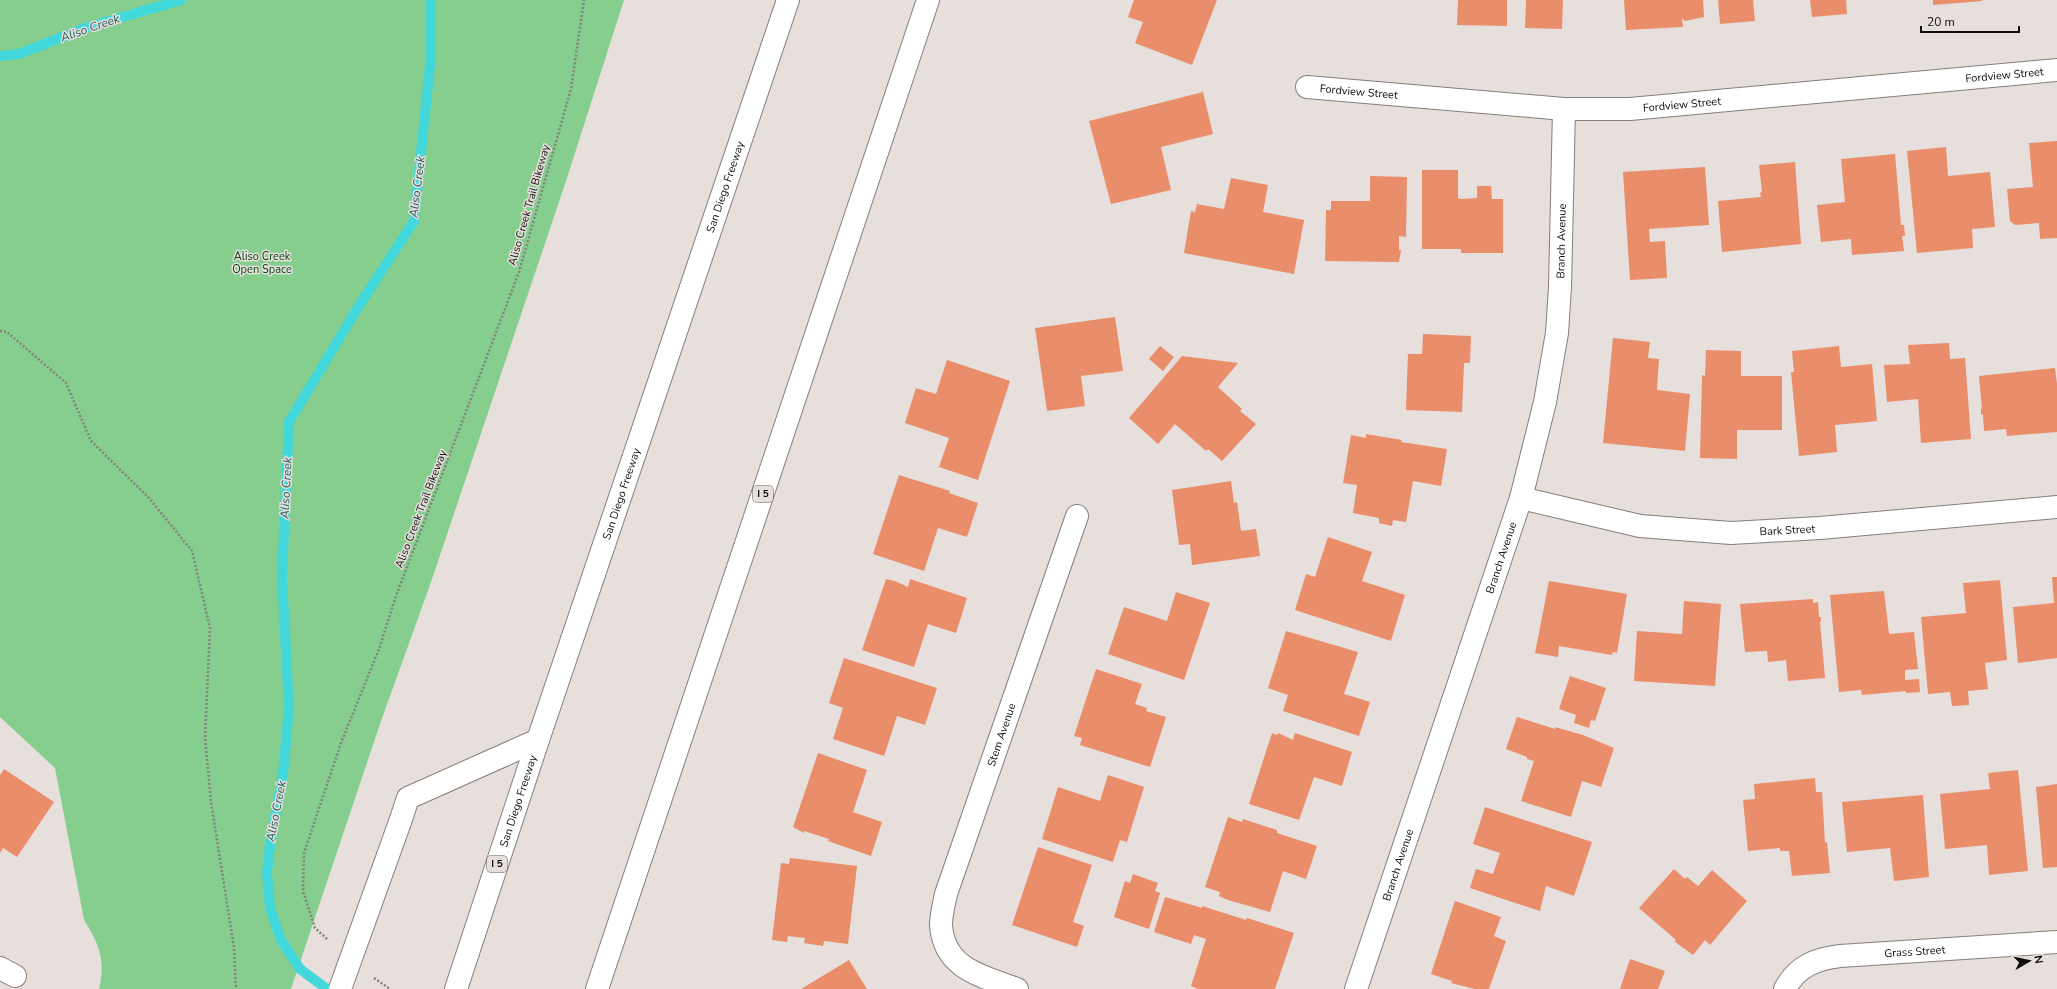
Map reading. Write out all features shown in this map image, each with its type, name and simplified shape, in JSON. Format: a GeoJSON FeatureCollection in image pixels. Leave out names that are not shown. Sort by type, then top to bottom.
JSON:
{"type":"FeatureCollection","features":[{"type":"Feature","properties":{"kind":"main road","name":"San Diego Freeway"},"geometry":{"type":"LineString","coordinates":[[456,989],[538,740],[788,0]]}},
{"type":"Feature","properties":{"kind":"main road","name":"I 5"},"geometry":{"type":"LineString","coordinates":[[597,989],[928,0]]}},
{"type":"Feature","properties":{"kind":"main road","name":"Fordview Street"},"geometry":{"type":"LineString","coordinates":[[1307,87],[1564,109],[1630,109],[2057,70]]}},
{"type":"Feature","properties":{"kind":"main road","name":"Branch Avenue"},"geometry":{"type":"LineString","coordinates":[[1356,989],[1521,498],[1545,402],[1557,333],[1560,287],[1564,109]]}},
{"type":"Feature","properties":{"kind":"main road","name":"Bark Street"},"geometry":{"type":"LineString","coordinates":[[1521,498],[1640,526],[1731,533],[1820,528],[2057,507]]}},
{"type":"Feature","properties":{"kind":"main road","name":"Stem Avenue"},"geometry":{"type":"LineString","coordinates":[[1016,989],[958,964],[950,954],[944,939],[941,924],[946,894],[1077,516]]}},
{"type":"Feature","properties":{"kind":"main road"},"geometry":{"type":"LineString","coordinates":[[340,989],[408,798],[538,740]]}},
{"type":"Feature","properties":{"kind":"main road","name":"Grass Street"},"geometry":{"type":"LineString","coordinates":[[1785,989],[1801,968],[1820,959],[1840,956],[2057,942]]}},
{"type":"Feature","properties":{"kind":"path","name":"Aliso Creek Trail Bikeway"},"geometry":{"type":"LineString","coordinates":[[333,943],[314,928],[303,891],[304,853],[330,780],[341,743],[379,649],[396,596],[519,272],[571,89],[584,0]]}},
{"type":"Feature","properties":{"kind":"path"},"geometry":{"type":"LineString","coordinates":[[0,331],[7,332],[66,383],[91,441],[148,496],[192,551],[210,628],[205,737],[211,802],[234,948],[236,989]]}},
{"type":"Feature","properties":{"kind":"path"},"geometry":{"type":"LineString","coordinates":[[326,791],[330,780]]}},
{"type":"Feature","properties":{"kind":"path"},"geometry":{"type":"LineString","coordinates":[[369,974],[390,989]]}},
{"type":"Feature","properties":{"kind":"green space","name":"Aliso Creek Open Space"},"geometry":{"type":"Polygon","coordinates":[[[0,0],[624,0],[566,181],[430,585],[381,721],[291,989],[99,989],[102,970],[100,953],[94,937],[84,920],[55,768],[0,717],[0,0]]]}},
{"type":"Feature","properties":{"kind":"building"},"geometry":{"type":"Polygon","coordinates":[[[1134,0],[1217,0],[1192,65],[1135,43],[1143,22],[1128,17],[1134,0]]]}},
{"type":"Feature","properties":{"kind":"building"},"geometry":{"type":"Polygon","coordinates":[[[1458,0],[1507,0],[1507,26],[1457,25],[1458,0]]]}},
{"type":"Feature","properties":{"kind":"building"},"geometry":{"type":"Polygon","coordinates":[[[1526,0],[1563,0],[1562,29],[1525,28],[1526,0]]]}},
{"type":"Feature","properties":{"kind":"building"},"geometry":{"type":"Polygon","coordinates":[[[1624,0],[1703,0],[1704,17],[1685,21],[1682,18],[1683,27],[1626,30],[1624,0]]]}},
{"type":"Feature","properties":{"kind":"building"},"geometry":{"type":"Polygon","coordinates":[[[1718,0],[1753,0],[1755,21],[1720,24],[1718,0]]]}},
{"type":"Feature","properties":{"kind":"building"},"geometry":{"type":"Polygon","coordinates":[[[1810,0],[1846,0],[1847,14],[1812,17],[1810,0]]]}},
{"type":"Feature","properties":{"kind":"building"},"geometry":{"type":"Polygon","coordinates":[[[1933,0],[1982,0],[1982,1],[1933,5],[1933,0]]]}},
{"type":"Feature","properties":{"kind":"building"},"geometry":{"type":"Polygon","coordinates":[[[1203,92],[1213,134],[1161,147],[1171,190],[1111,204],[1089,121],[1203,92]]]}},
{"type":"Feature","properties":{"kind":"building"},"geometry":{"type":"Polygon","coordinates":[[[2057,141],[2057,238],[2040,239],[2039,223],[2015,225],[2010,221],[2007,189],[2033,187],[2029,143],[2057,141]]]}},
{"type":"Feature","properties":{"kind":"building"},"geometry":{"type":"Polygon","coordinates":[[[1946,147],[1948,176],[1990,172],[1995,227],[1972,229],[1973,248],[1917,253],[1907,151],[1946,147]]]}},
{"type":"Feature","properties":{"kind":"building"},"geometry":{"type":"Polygon","coordinates":[[[1895,154],[1901,225],[1904,225],[1905,236],[1902,236],[1904,251],[1852,255],[1851,239],[1821,242],[1817,205],[1845,202],[1841,159],[1895,154]]]}},
{"type":"Feature","properties":{"kind":"building"},"geometry":{"type":"Polygon","coordinates":[[[1795,162],[1801,244],[1722,252],[1718,201],[1761,197],[1760,193],[1762,192],[1759,165],[1795,162]]]}},
{"type":"Feature","properties":{"kind":"building"},"geometry":{"type":"Polygon","coordinates":[[[1705,167],[1709,225],[1649,229],[1650,242],[1665,241],[1667,278],[1630,280],[1623,172],[1705,167]]]}},
{"type":"Feature","properties":{"kind":"building"},"geometry":{"type":"Polygon","coordinates":[[[1422,170],[1458,170],[1458,198],[1461,199],[1477,198],[1477,186],[1491,186],[1492,199],[1503,199],[1503,253],[1461,253],[1461,249],[1422,249],[1422,170]]]}},
{"type":"Feature","properties":{"kind":"building"},"geometry":{"type":"Polygon","coordinates":[[[1370,176],[1407,177],[1406,237],[1399,236],[1399,250],[1401,250],[1399,262],[1325,261],[1326,210],[1331,210],[1331,201],[1370,201],[1370,176]]]}},
{"type":"Feature","properties":{"kind":"building"},"geometry":{"type":"Polygon","coordinates":[[[1231,178],[1268,185],[1263,212],[1304,220],[1294,274],[1184,253],[1191,211],[1195,212],[1197,204],[1224,209],[1231,178]]]}},
{"type":"Feature","properties":{"kind":"building"},"geometry":{"type":"Polygon","coordinates":[[[1115,317],[1123,371],[1081,376],[1085,406],[1047,411],[1035,328],[1115,317]]]}},
{"type":"Feature","properties":{"kind":"building"},"geometry":{"type":"Polygon","coordinates":[[[1423,334],[1471,336],[1470,363],[1464,363],[1462,412],[1406,410],[1408,354],[1422,354],[1423,334]]]}},
{"type":"Feature","properties":{"kind":"building"},"geometry":{"type":"Polygon","coordinates":[[[1613,338],[1650,342],[1648,358],[1659,359],[1657,390],[1690,394],[1685,451],[1603,443],[1613,338]]]}},
{"type":"Feature","properties":{"kind":"building"},"geometry":{"type":"Polygon","coordinates":[[[1949,343],[1950,359],[1965,358],[1971,439],[1921,443],[1918,399],[1887,402],[1884,365],[1910,364],[1908,345],[1949,343]]]}},
{"type":"Feature","properties":{"kind":"building"},"geometry":{"type":"Polygon","coordinates":[[[1160,346],[1174,357],[1163,371],[1149,359],[1160,346]]]}},
{"type":"Feature","properties":{"kind":"building"},"geometry":{"type":"Polygon","coordinates":[[[1839,346],[1841,367],[1872,364],[1877,421],[1835,425],[1837,452],[1799,456],[1791,372],[1794,372],[1792,351],[1839,346]]]}},
{"type":"Feature","properties":{"kind":"building"},"geometry":{"type":"Polygon","coordinates":[[[1706,350],[1741,351],[1741,376],[1782,376],[1782,430],[1737,430],[1737,459],[1700,458],[1702,375],[1705,376],[1706,350]]]}},
{"type":"Feature","properties":{"kind":"building"},"geometry":{"type":"Polygon","coordinates":[[[1182,356],[1238,363],[1218,387],[1242,409],[1240,411],[1256,424],[1222,461],[1208,449],[1206,451],[1175,424],[1158,444],[1129,418],[1182,356]]]}},
{"type":"Feature","properties":{"kind":"building"},"geometry":{"type":"Polygon","coordinates":[[[947,360],[1010,381],[978,480],[939,467],[949,438],[905,423],[916,388],[936,394],[947,360]]]}},
{"type":"Feature","properties":{"kind":"building"},"geometry":{"type":"Polygon","coordinates":[[[2055,368],[2057,384],[2057,432],[2007,436],[2006,429],[1984,431],[1983,414],[1981,415],[1981,408],[1982,409],[1979,376],[2055,368]]]}},
{"type":"Feature","properties":{"kind":"building"},"geometry":{"type":"Polygon","coordinates":[[[1366,434],[1402,440],[1401,442],[1447,449],[1441,486],[1413,481],[1406,522],[1393,520],[1392,526],[1379,523],[1379,518],[1353,513],[1357,485],[1343,483],[1351,435],[1366,438],[1366,434]]]}},
{"type":"Feature","properties":{"kind":"building"},"geometry":{"type":"Polygon","coordinates":[[[899,475],[950,491],[949,493],[978,503],[967,537],[938,528],[924,571],[873,554],[899,475]]]}},
{"type":"Feature","properties":{"kind":"building"},"geometry":{"type":"Polygon","coordinates":[[[1231,481],[1234,503],[1237,502],[1241,531],[1256,529],[1260,556],[1192,565],[1190,544],[1179,545],[1172,490],[1231,481]]]}},
{"type":"Feature","properties":{"kind":"building"},"geometry":{"type":"Polygon","coordinates":[[[1328,537],[1372,552],[1362,581],[1405,595],[1391,641],[1295,610],[1306,574],[1315,577],[1328,537]]]}},
{"type":"Feature","properties":{"kind":"building"},"geometry":{"type":"Polygon","coordinates":[[[2052,577],[2057,577],[2057,658],[2018,663],[2013,607],[2054,603],[2052,577]]]}},
{"type":"Feature","properties":{"kind":"building"},"geometry":{"type":"Polygon","coordinates":[[[886,579],[908,587],[910,579],[967,598],[956,633],[928,624],[914,667],[862,650],[886,579]]]}},
{"type":"Feature","properties":{"kind":"building"},"geometry":{"type":"Polygon","coordinates":[[[2000,580],[2007,660],[1985,663],[1988,689],[1968,691],[1969,705],[1952,706],[1950,692],[1928,694],[1921,617],[1966,613],[1963,583],[2000,580]]]}},
{"type":"Feature","properties":{"kind":"building"},"geometry":{"type":"Polygon","coordinates":[[[1549,581],[1627,594],[1617,653],[1613,652],[1612,655],[1559,646],[1558,657],[1535,653],[1549,581]]]}},
{"type":"Feature","properties":{"kind":"building"},"geometry":{"type":"Polygon","coordinates":[[[1884,591],[1889,634],[1914,632],[1918,669],[1905,670],[1905,680],[1919,679],[1920,692],[1906,693],[1906,691],[1862,695],[1861,690],[1839,692],[1830,595],[1884,591]]]}},
{"type":"Feature","properties":{"kind":"building"},"geometry":{"type":"Polygon","coordinates":[[[1176,592],[1210,603],[1184,680],[1108,654],[1124,607],[1167,621],[1176,592]]]}},
{"type":"Feature","properties":{"kind":"building"},"geometry":{"type":"Polygon","coordinates":[[[1813,599],[1813,603],[1818,602],[1819,617],[1821,617],[1820,622],[1825,678],[1788,681],[1786,660],[1768,662],[1767,651],[1745,652],[1740,604],[1813,599]]]}},
{"type":"Feature","properties":{"kind":"building"},"geometry":{"type":"Polygon","coordinates":[[[1684,601],[1721,604],[1715,686],[1634,681],[1637,631],[1682,634],[1684,601]]]}},
{"type":"Feature","properties":{"kind":"building"},"geometry":{"type":"Polygon","coordinates":[[[1286,631],[1358,652],[1344,694],[1370,702],[1359,736],[1283,711],[1288,695],[1268,688],[1286,631]]]}},
{"type":"Feature","properties":{"kind":"building"},"geometry":{"type":"Polygon","coordinates":[[[844,658],[937,688],[925,725],[897,716],[884,756],[833,739],[843,708],[829,703],[844,658]]]}},
{"type":"Feature","properties":{"kind":"building"},"geometry":{"type":"Polygon","coordinates":[[[1096,669],[1142,684],[1135,704],[1147,708],[1146,711],[1166,717],[1150,767],[1080,745],[1082,738],[1074,736],[1096,669]]]}},
{"type":"Feature","properties":{"kind":"building"},"geometry":{"type":"Polygon","coordinates":[[[1570,676],[1606,688],[1595,721],[1591,720],[1589,728],[1574,723],[1576,715],[1559,709],[1570,676]]]}},
{"type":"Feature","properties":{"kind":"building"},"geometry":{"type":"Polygon","coordinates":[[[1517,717],[1555,729],[1555,727],[1583,735],[1614,748],[1601,787],[1582,781],[1571,817],[1521,801],[1534,761],[1506,749],[1517,717]]]}},
{"type":"Feature","properties":{"kind":"building"},"geometry":{"type":"Polygon","coordinates":[[[1272,733],[1277,735],[1278,733],[1293,740],[1295,733],[1352,752],[1342,786],[1314,777],[1299,820],[1249,804],[1272,733]]]}},
{"type":"Feature","properties":{"kind":"building"},"geometry":{"type":"Polygon","coordinates":[[[818,753],[867,770],[853,812],[882,822],[871,856],[828,841],[829,839],[804,831],[804,833],[793,827],[818,753]]]}},
{"type":"Feature","properties":{"kind":"building"},"geometry":{"type":"Polygon","coordinates":[[[4,769],[54,802],[17,857],[3,848],[0,853],[0,775],[4,769]]]}},
{"type":"Feature","properties":{"kind":"building"},"geometry":{"type":"Polygon","coordinates":[[[2018,770],[2028,871],[1989,875],[1987,845],[1945,849],[1940,794],[1990,789],[1988,773],[2018,770]]]}},
{"type":"Feature","properties":{"kind":"building"},"geometry":{"type":"Polygon","coordinates":[[[1108,775],[1144,787],[1127,842],[1120,840],[1113,862],[1042,839],[1058,787],[1100,801],[1108,775]]]}},
{"type":"Feature","properties":{"kind":"building"},"geometry":{"type":"Polygon","coordinates":[[[1815,778],[1816,792],[1822,792],[1825,843],[1827,842],[1830,873],[1792,876],[1789,851],[1780,851],[1780,848],[1748,851],[1743,800],[1755,799],[1754,784],[1815,778]]]}},
{"type":"Feature","properties":{"kind":"building"},"geometry":{"type":"Polygon","coordinates":[[[2057,784],[2057,867],[2043,868],[2036,787],[2057,784]]]}},
{"type":"Feature","properties":{"kind":"building"},"geometry":{"type":"Polygon","coordinates":[[[1923,795],[1929,877],[1894,881],[1890,848],[1847,852],[1842,802],[1923,795]]]}},
{"type":"Feature","properties":{"kind":"building"},"geometry":{"type":"Polygon","coordinates":[[[1485,807],[1592,842],[1574,896],[1546,886],[1540,911],[1470,888],[1476,869],[1493,874],[1500,853],[1473,844],[1485,807]]]}},
{"type":"Feature","properties":{"kind":"building"},"geometry":{"type":"Polygon","coordinates":[[[1228,817],[1242,822],[1243,819],[1277,830],[1277,833],[1317,846],[1306,879],[1283,871],[1270,912],[1228,900],[1219,896],[1220,892],[1205,887],[1228,817]]]}},
{"type":"Feature","properties":{"kind":"building"},"geometry":{"type":"Polygon","coordinates":[[[1038,847],[1092,865],[1073,922],[1084,926],[1077,947],[1012,925],[1038,847]]]}},
{"type":"Feature","properties":{"kind":"building"},"geometry":{"type":"Polygon","coordinates":[[[790,858],[857,866],[848,944],[824,941],[823,946],[804,943],[805,938],[788,936],[787,942],[772,940],[781,863],[789,864],[790,858]]]}},
{"type":"Feature","properties":{"kind":"building"},"geometry":{"type":"Polygon","coordinates":[[[1674,869],[1685,879],[1687,877],[1698,886],[1712,870],[1747,901],[1710,945],[1705,940],[1693,955],[1675,942],[1676,940],[1639,908],[1674,869]]]}},
{"type":"Feature","properties":{"kind":"building"},"geometry":{"type":"Polygon","coordinates":[[[1133,874],[1158,883],[1155,891],[1160,893],[1149,929],[1114,917],[1125,881],[1130,883],[1133,874]]]}},
{"type":"Feature","properties":{"kind":"building"},"geometry":{"type":"Polygon","coordinates":[[[1165,897],[1202,908],[1202,906],[1246,920],[1247,918],[1294,933],[1275,989],[1198,989],[1191,986],[1206,939],[1194,935],[1191,944],[1154,932],[1165,897]]]}},
{"type":"Feature","properties":{"kind":"building"},"geometry":{"type":"Polygon","coordinates":[[[1455,901],[1501,917],[1494,936],[1506,941],[1489,989],[1475,989],[1451,983],[1452,981],[1431,974],[1455,901]]]}},
{"type":"Feature","properties":{"kind":"building"},"geometry":{"type":"Polygon","coordinates":[[[1630,959],[1665,971],[1658,989],[1620,989],[1630,959]]]}},
{"type":"Feature","properties":{"kind":"building"},"geometry":{"type":"Polygon","coordinates":[[[849,960],[867,989],[801,989],[849,960]]]}},
{"type":"Feature","properties":{"kind":"waterway","name":"Aliso Creek"},"geometry":{"type":"LineString","coordinates":[[0,56],[19,54],[85,28],[181,0]]}},
{"type":"Feature","properties":{"kind":"waterway","name":"Aliso Creek"},"geometry":{"type":"LineString","coordinates":[[327,989],[300,969],[281,940],[270,908],[267,873],[270,845],[283,774],[289,708],[282,577],[289,422],[357,309],[414,221],[431,56],[431,0]]}}]}
